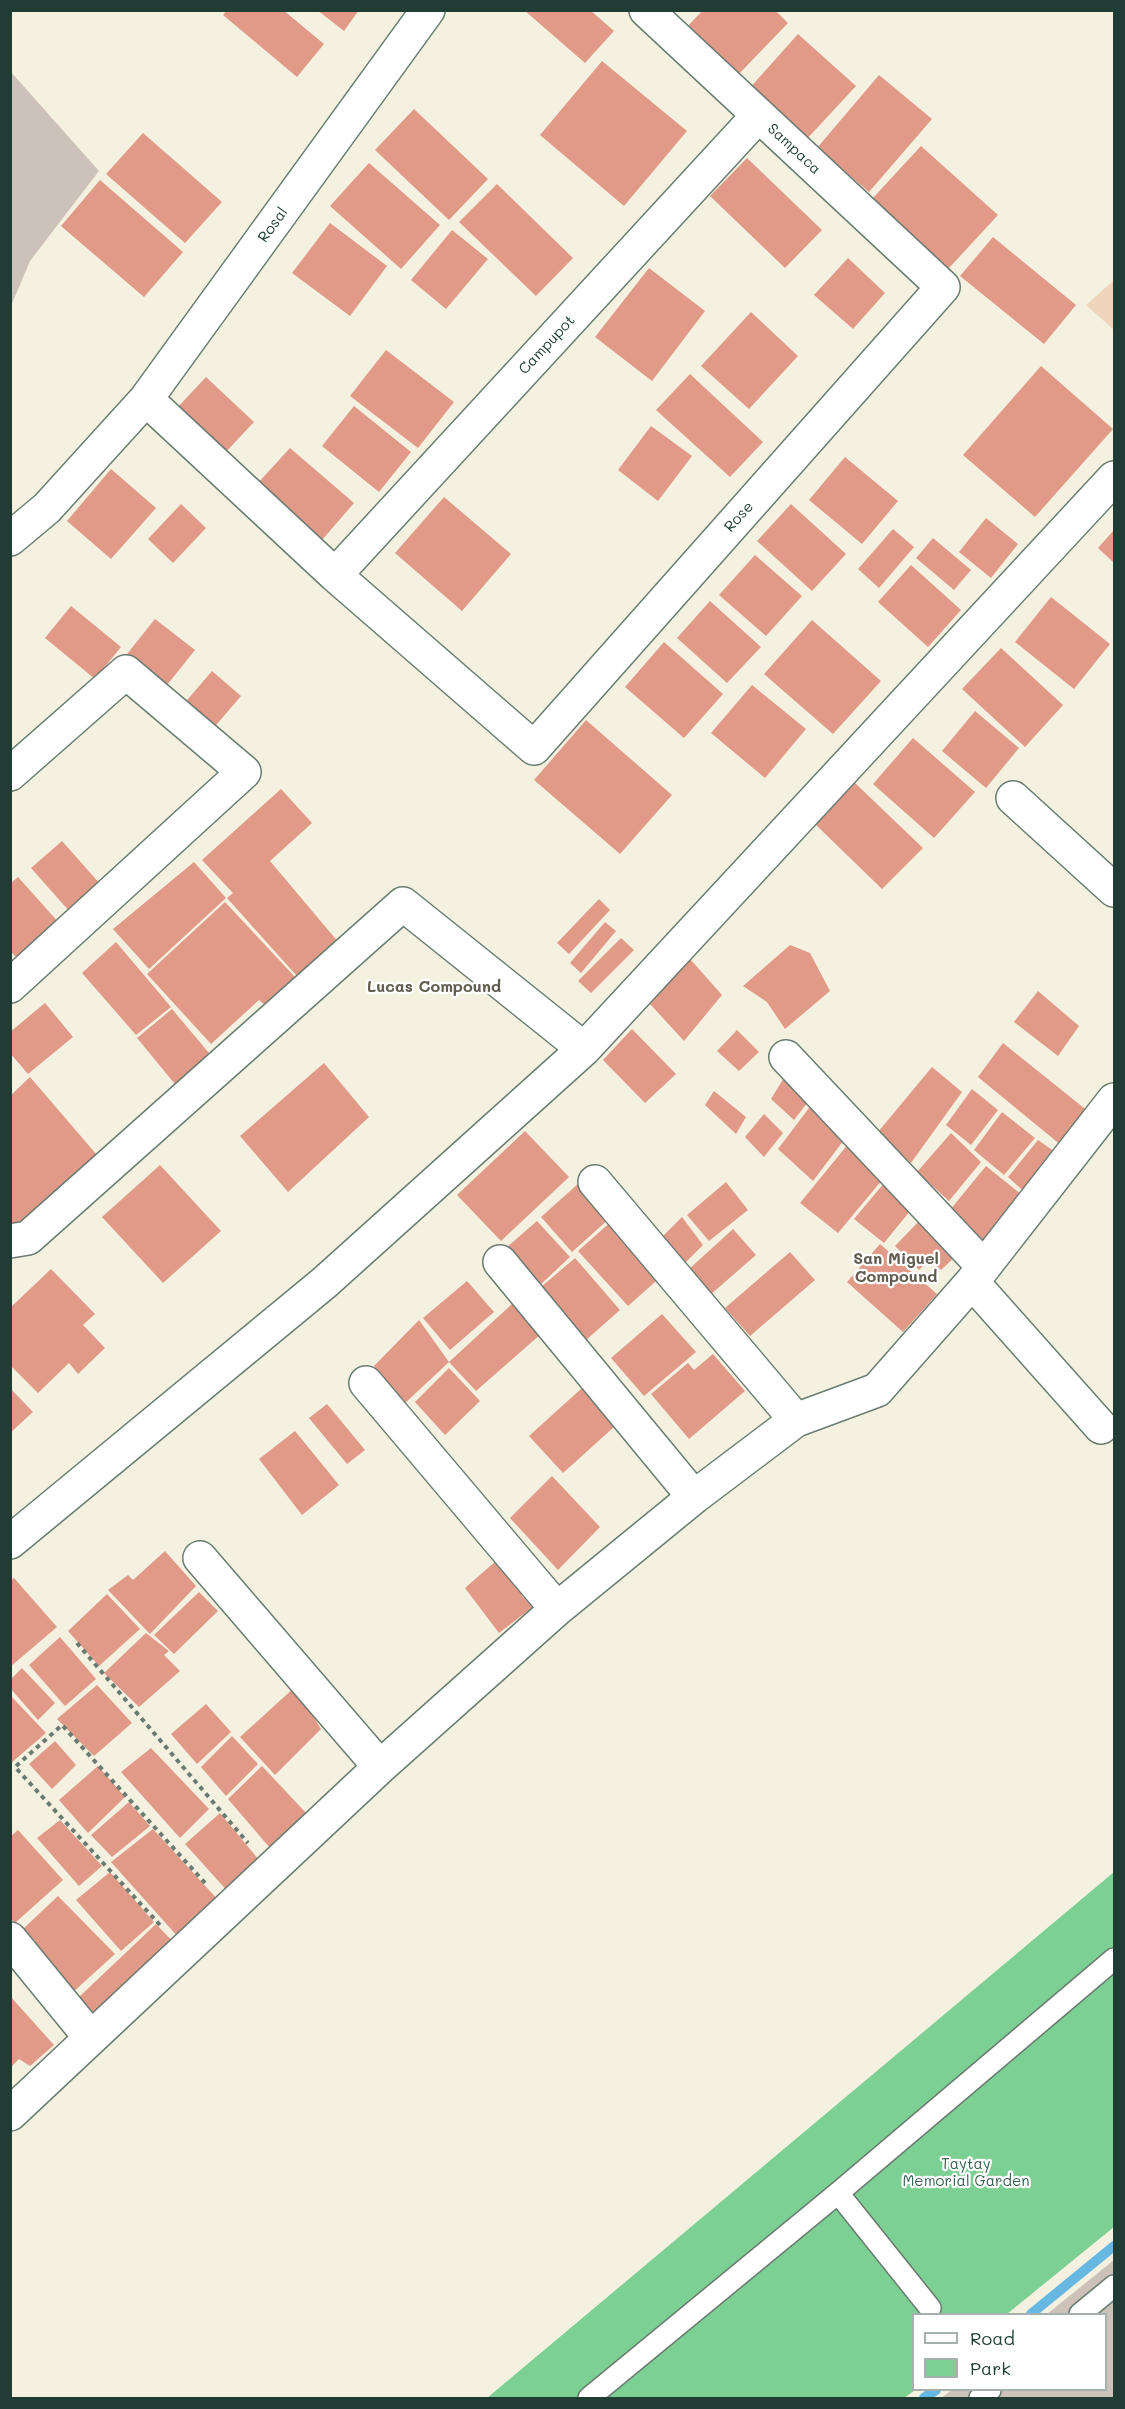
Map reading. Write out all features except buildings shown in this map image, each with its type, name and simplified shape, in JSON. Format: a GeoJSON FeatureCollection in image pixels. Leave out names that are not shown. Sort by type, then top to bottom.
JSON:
{"type":"FeatureCollection","features":[{"type":"Feature","properties":{"kind":"street","name":"Rosal"},"geometry":{"type":"LineString","coordinates":[[10,539],[46,508],[114,437],[146,399],[428,10]]}},
{"type":"Feature","properties":{"kind":"street","name":"Sampaca"},"geometry":{"type":"LineString","coordinates":[[646,10],[943,287]]}},
{"type":"Feature","properties":{"kind":"street","name":"Campupot"},"geometry":{"type":"LineString","coordinates":[[335,575],[758,116]]}},
{"type":"Feature","properties":{"kind":"street","name":"Rose"},"geometry":{"type":"LineString","coordinates":[[335,575],[534,748],[943,287]]}},
{"type":"Feature","properties":{"kind":"street"},"geometry":{"type":"LineString","coordinates":[[146,399],[335,575]]}},
{"type":"Feature","properties":{"kind":"street"},"geometry":{"type":"LineString","coordinates":[[10,1542],[324,1283],[584,1049],[1114,478]]}},
{"type":"Feature","properties":{"kind":"street"},"geometry":{"type":"LineString","coordinates":[[10,774],[126,672],[244,772],[10,986]]}},
{"type":"Feature","properties":{"kind":"street"},"geometry":{"type":"LineString","coordinates":[[1012,798],[1114,890]]}},
{"type":"Feature","properties":{"kind":"street"},"geometry":{"type":"LineString","coordinates":[[10,1240],[28,1238],[403,904],[584,1049]]}},
{"type":"Feature","properties":{"kind":"street"},"geometry":{"type":"LineString","coordinates":[[786,1057],[978,1275],[1101,1427]]}},
{"type":"Feature","properties":{"kind":"street"},"geometry":{"type":"LineString","coordinates":[[10,2114],[380,1767],[557,1609],[694,1497],[796,1420],[877,1390],[978,1275],[1114,1100]]}},
{"type":"Feature","properties":{"kind":"street"},"geometry":{"type":"LineString","coordinates":[[595,1182],[796,1420]]}},
{"type":"Feature","properties":{"kind":"street"},"geometry":{"type":"LineString","coordinates":[[500,1262],[694,1497]]}},
{"type":"Feature","properties":{"kind":"street"},"geometry":{"type":"LineString","coordinates":[[366,1383],[557,1609]]}},
{"type":"Feature","properties":{"kind":"street"},"geometry":{"type":"LineString","coordinates":[[200,1558],[380,1767]]}},
{"type":"Feature","properties":{"kind":"street"},"geometry":{"type":"LineString","coordinates":[[10,1939],[91,2038]]}},
{"type":"Feature","properties":{"kind":"lane"},"geometry":{"type":"LineString","coordinates":[[589,2398],[838,2193],[1114,1959]]}},
{"type":"Feature","properties":{"kind":"lane"},"geometry":{"type":"LineString","coordinates":[[838,2193],[930,2308]]}},
{"type":"Feature","properties":{"kind":"lane"},"geometry":{"type":"LineString","coordinates":[[1081,2313],[1114,2286]]}},
{"type":"Feature","properties":{"kind":"path"},"geometry":{"type":"LineString","coordinates":[[77,1643],[272,1870]]}},
{"type":"Feature","properties":{"kind":"path"},"geometry":{"type":"LineString","coordinates":[[183,1950],[15,1767],[30,1753],[62,1725],[229,1909]]}},
{"type":"Feature","properties":{"kind":"shaded area"},"geometry":{"type":"Polygon","coordinates":[[[11,72],[99,171],[30,261],[11,306],[11,72]]]}},
{"type":"Feature","properties":{"kind":"shaded area"},"geometry":{"type":"Polygon","coordinates":[[[1114,280],[1114,330],[1086,305],[1114,280]]]}},
{"type":"Feature","properties":{"kind":"shaded area"},"geometry":{"type":"Polygon","coordinates":[[[1114,2260],[1114,2398],[941,2398],[951,2391],[1107,2391],[1107,2313],[1048,2313],[1114,2260]]]}},
{"type":"Feature","properties":{"kind":"green space","name":"Taytay Memorial Garden"},"geometry":{"type":"Polygon","coordinates":[[[1114,1872],[1114,2227],[1008,2313],[912,2313],[914,2391],[904,2398],[487,2398],[1114,1872]]]}},
{"type":"Feature","properties":{"kind":"waterway"},"geometry":{"type":"LineString","coordinates":[[1032,2313],[1114,2246]]}},
{"type":"Feature","properties":{"kind":"waterway"},"geometry":{"type":"LineString","coordinates":[[924,2398],[934,2391]]}},
{"type":"Feature","properties":{"kind":"district","name":"Lucas Compound"},"geometry":{"type":"Point","coordinates":[434,987]}},
{"type":"Feature","properties":{"kind":"district","name":"San Miguel Compound"},"geometry":{"type":"Point","coordinates":[896,1268]}}]}
